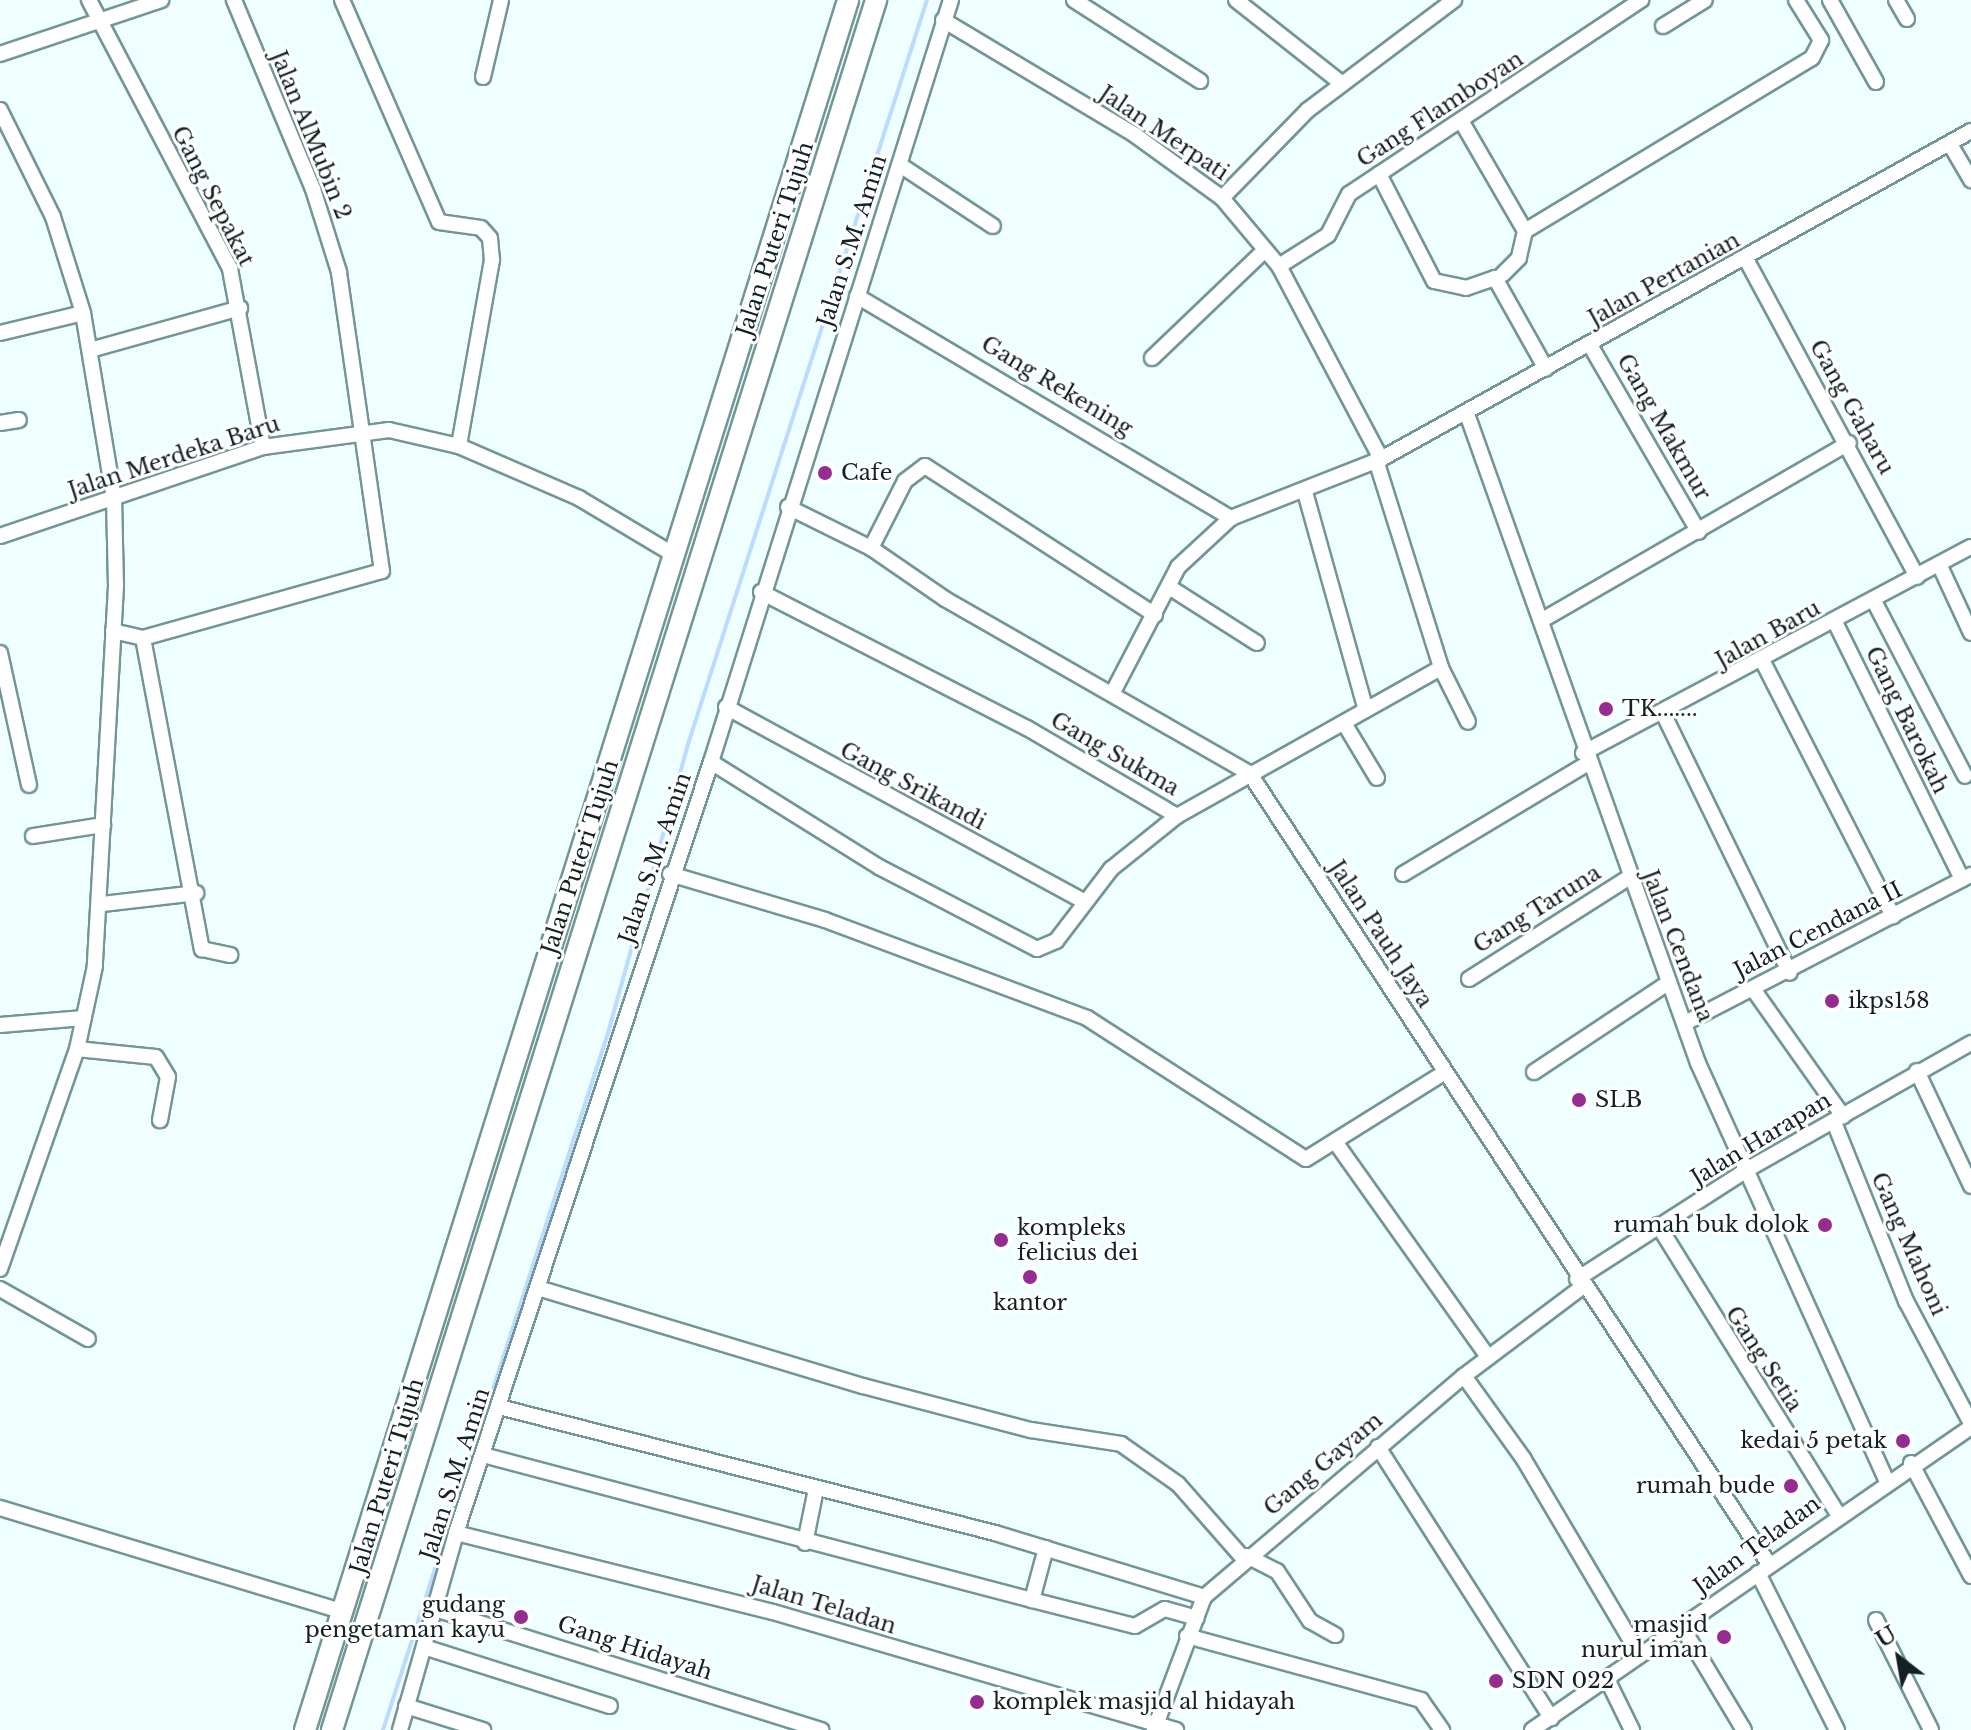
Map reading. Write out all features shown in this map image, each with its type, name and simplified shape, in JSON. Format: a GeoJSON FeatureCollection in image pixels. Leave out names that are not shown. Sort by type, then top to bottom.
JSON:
{"type":"FeatureCollection","features":[{"type":"Feature","properties":{"kind":"highway","name":"Jalan Puteri Tujuh"},"geometry":{"type":"LineString","coordinates":[[305,1730],[671,553],[848,0]]}},
{"type":"Feature","properties":{"kind":"highway","name":"Jalan Puteri Tujuh"},"geometry":{"type":"LineString","coordinates":[[332,1730],[876,0]]}},
{"type":"Feature","properties":{"kind":"street","name":"Gang Sepakat"},"geometry":{"type":"LineString","coordinates":[[89,0],[230,269],[240,308],[263,447]]}},
{"type":"Feature","properties":{"kind":"street"},"geometry":{"type":"LineString","coordinates":[[0,54],[161,0]]}},
{"type":"Feature","properties":{"kind":"street","name":"Jalan AlMubin 2"},"geometry":{"type":"LineString","coordinates":[[143,638],[382,571],[366,430],[339,272],[313,189],[234,0]]}},
{"type":"Feature","properties":{"kind":"street"},"geometry":{"type":"LineString","coordinates":[[342,0],[439,222],[481,228],[490,238],[492,260],[459,446]]}},
{"type":"Feature","properties":{"kind":"street"},"geometry":{"type":"LineString","coordinates":[[483,77],[501,0]]}},
{"type":"Feature","properties":{"kind":"street","name":"Jalan S.M. Amin"},"geometry":{"type":"LineString","coordinates":[[400,1730],[456,1533],[670,874],[711,762],[761,592],[951,0]]}},
{"type":"Feature","properties":{"kind":"street"},"geometry":{"type":"LineString","coordinates":[[1074,0],[1200,81]]}},
{"type":"Feature","properties":{"kind":"street"},"geometry":{"type":"LineString","coordinates":[[1236,0],[1341,83]]}},
{"type":"Feature","properties":{"kind":"street"},"geometry":{"type":"LineString","coordinates":[[1222,198],[1341,83],[1454,0]]}},
{"type":"Feature","properties":{"kind":"street","name":"Gang Flamboyan"},"geometry":{"type":"LineString","coordinates":[[1279,266],[1328,235],[1349,194],[1463,124],[1641,0]]}},
{"type":"Feature","properties":{"kind":"street"},"geometry":{"type":"LineString","coordinates":[[1663,26],[1705,0]]}},
{"type":"Feature","properties":{"kind":"street"},"geometry":{"type":"LineString","coordinates":[[1525,231],[1812,58],[1821,40],[1796,0]]}},
{"type":"Feature","properties":{"kind":"street"},"geometry":{"type":"LineString","coordinates":[[1830,0],[1876,82]]}},
{"type":"Feature","properties":{"kind":"street"},"geometry":{"type":"LineString","coordinates":[[1896,0],[1907,19]]}},
{"type":"Feature","properties":{"kind":"street","name":"Jalan Merpati"},"geometry":{"type":"LineString","coordinates":[[943,20],[1135,135],[1222,198],[1279,266],[1378,460],[1441,668],[1468,722]]}},
{"type":"Feature","properties":{"kind":"street"},"geometry":{"type":"LineString","coordinates":[[0,110],[58,227],[83,313],[114,498],[113,631],[103,825],[103,904],[77,1049],[0,1269]]}},
{"type":"Feature","properties":{"kind":"street"},"geometry":{"type":"LineString","coordinates":[[1379,174],[1439,287],[1499,276],[1519,258],[1525,231],[1463,124]]}},
{"type":"Feature","properties":{"kind":"street","name":"Jalan Pertanian"},"geometry":{"type":"LineString","coordinates":[[1112,694],[1193,548],[1231,518],[1305,492],[1378,460],[1467,414],[1971,131]]}},
{"type":"Feature","properties":{"kind":"street"},"geometry":{"type":"LineString","coordinates":[[1950,144],[1971,180]]}},
{"type":"Feature","properties":{"kind":"street"},"geometry":{"type":"LineString","coordinates":[[900,165],[993,226]]}},
{"type":"Feature","properties":{"kind":"street"},"geometry":{"type":"LineString","coordinates":[[1152,358],[1265,250]]}},
{"type":"Feature","properties":{"kind":"street","name":"Gang Gaharu"},"geometry":{"type":"LineString","coordinates":[[1746,259],[1849,443],[1917,577]]}},
{"type":"Feature","properties":{"kind":"street"},"geometry":{"type":"LineString","coordinates":[[1499,276],[1546,369]]}},
{"type":"Feature","properties":{"kind":"street","name":"Gang Rekening"},"geometry":{"type":"LineString","coordinates":[[857,296],[1231,518]]}},
{"type":"Feature","properties":{"kind":"street"},"geometry":{"type":"LineString","coordinates":[[90,350],[240,308]]}},
{"type":"Feature","properties":{"kind":"street"},"geometry":{"type":"LineString","coordinates":[[0,333],[83,313]]}},
{"type":"Feature","properties":{"kind":"street","name":"Gang Makmur"},"geometry":{"type":"LineString","coordinates":[[1590,345],[1699,532]]}},
{"type":"Feature","properties":{"kind":"street","name":"Jalan Cendana"},"geometry":{"type":"LineString","coordinates":[[1467,414],[1544,619],[1585,759],[1668,983],[1886,1480]]}},
{"type":"Feature","properties":{"kind":"street"},"geometry":{"type":"LineString","coordinates":[[0,423],[19,420]]}},
{"type":"Feature","properties":{"kind":"street","name":"Jalan Merdeka Baru"},"geometry":{"type":"LineString","coordinates":[[0,536],[263,447],[366,430],[459,446],[579,498],[671,553]]}},
{"type":"Feature","properties":{"kind":"street"},"geometry":{"type":"LineString","coordinates":[[1544,619],[1849,443]]}},
{"type":"Feature","properties":{"kind":"street"},"geometry":{"type":"LineString","coordinates":[[871,548],[905,481],[925,466],[1155,615]]}},
{"type":"Feature","properties":{"kind":"street"},"geometry":{"type":"LineString","coordinates":[[1305,492],[1366,710]]}},
{"type":"Feature","properties":{"kind":"street","name":"Jalan Pauh Jaya"},"geometry":{"type":"LineString","coordinates":[[788,507],[871,548],[1250,774],[1764,1568],[1837,1730]]}},
{"type":"Feature","properties":{"kind":"street","name":"Jalan Baru"},"geometry":{"type":"LineString","coordinates":[[1403,874],[1663,713],[1971,547]]}},
{"type":"Feature","properties":{"kind":"street"},"geometry":{"type":"LineString","coordinates":[[1939,564],[1971,633]]}},
{"type":"Feature","properties":{"kind":"street"},"geometry":{"type":"LineString","coordinates":[[1169,587],[1257,643]]}},
{"type":"Feature","properties":{"kind":"street","name":"Gang Sukma"},"geometry":{"type":"LineString","coordinates":[[761,592],[1027,728],[1177,816],[1441,668]]}},
{"type":"Feature","properties":{"kind":"street"},"geometry":{"type":"LineString","coordinates":[[1874,601],[1965,776]]}},
{"type":"Feature","properties":{"kind":"street","name":"Gang Barokah"},"geometry":{"type":"LineString","coordinates":[[1835,622],[1966,877]]}},
{"type":"Feature","properties":{"kind":"street"},"geometry":{"type":"LineString","coordinates":[[113,631],[143,638],[196,893],[202,949],[230,955]]}},
{"type":"Feature","properties":{"kind":"street"},"geometry":{"type":"LineString","coordinates":[[0,653],[29,785]]}},
{"type":"Feature","properties":{"kind":"street"},"geometry":{"type":"LineString","coordinates":[[1762,660],[1893,916]]}},
{"type":"Feature","properties":{"kind":"street","name":"Gang Srikandi"},"geometry":{"type":"LineString","coordinates":[[726,707],[1082,900]]}},
{"type":"Feature","properties":{"kind":"street"},"geometry":{"type":"LineString","coordinates":[[1663,713],[1790,973]]}},
{"type":"Feature","properties":{"kind":"street"},"geometry":{"type":"LineString","coordinates":[[1344,723],[1377,778]]}},
{"type":"Feature","properties":{"kind":"street"},"geometry":{"type":"LineString","coordinates":[[711,762],[879,867],[1029,946],[1056,941],[1082,900],[1177,816]]}},
{"type":"Feature","properties":{"kind":"street"},"geometry":{"type":"LineString","coordinates":[[33,836],[103,825]]}},
{"type":"Feature","properties":{"kind":"street"},"geometry":{"type":"LineString","coordinates":[[670,874],[825,920],[1087,1018],[1306,1159],[1445,1072]]}},
{"type":"Feature","properties":{"kind":"street","name":"Jalan Cendana II"},"geometry":{"type":"LineString","coordinates":[[1685,1023],[1790,973],[1966,877]]}},
{"type":"Feature","properties":{"kind":"street","name":"Gang Taruna"},"geometry":{"type":"LineString","coordinates":[[1469,979],[1628,878]]}},
{"type":"Feature","properties":{"kind":"street"},"geometry":{"type":"LineString","coordinates":[[103,904],[196,893]]}},
{"type":"Feature","properties":{"kind":"street"},"geometry":{"type":"LineString","coordinates":[[1534,1072],[1668,983]]}},
{"type":"Feature","properties":{"kind":"street","name":"Gang Mahoni"},"geometry":{"type":"LineString","coordinates":[[1753,989],[1839,1119],[1906,1301],[1971,1425]]}},
{"type":"Feature","properties":{"kind":"street"},"geometry":{"type":"LineString","coordinates":[[0,1025],[84,1018]]}},
{"type":"Feature","properties":{"kind":"street","name":"Jalan Harapan"},"geometry":{"type":"LineString","coordinates":[[1580,1283],[1658,1225],[1750,1168],[1971,1043]]}},
{"type":"Feature","properties":{"kind":"street"},"geometry":{"type":"LineString","coordinates":[[77,1049],[156,1057],[168,1077],[160,1120]]}},
{"type":"Feature","properties":{"kind":"street"},"geometry":{"type":"LineString","coordinates":[[1917,1071],[1971,1186]]}},
{"type":"Feature","properties":{"kind":"street"},"geometry":{"type":"LineString","coordinates":[[1336,1143],[1488,1357]]}},
{"type":"Feature","properties":{"kind":"street","name":"Gang Setia"},"geometry":{"type":"LineString","coordinates":[[1658,1225],[1738,1364],[1837,1513]]}},
{"type":"Feature","properties":{"kind":"street","name":"Gang Gayam"},"geometry":{"type":"LineString","coordinates":[[1155,1727],[1204,1597],[1245,1557],[1580,1283]]}},
{"type":"Feature","properties":{"kind":"street"},"geometry":{"type":"LineString","coordinates":[[538,1288],[863,1386],[1031,1430],[1121,1444],[1178,1484],[1245,1557],[1277,1571],[1310,1621],[1335,1635]]}},
{"type":"Feature","properties":{"kind":"street"},"geometry":{"type":"LineString","coordinates":[[0,1289],[88,1339]]}},
{"type":"Feature","properties":{"kind":"street"},"geometry":{"type":"LineString","coordinates":[[1464,1376],[1523,1458],[1639,1654]]}},
{"type":"Feature","properties":{"kind":"street"},"geometry":{"type":"LineString","coordinates":[[499,1407],[1046,1548],[1204,1597]]}},
{"type":"Feature","properties":{"kind":"street","name":"Jalan Teladan"},"geometry":{"type":"LineString","coordinates":[[1532,1730],[1682,1627],[1837,1513],[1971,1425]]}},
{"type":"Feature","properties":{"kind":"street"},"geometry":{"type":"LineString","coordinates":[[1378,1447],[1551,1718]]}},
{"type":"Feature","properties":{"kind":"street"},"geometry":{"type":"LineString","coordinates":[[483,1455],[805,1543],[1135,1626],[1165,1609],[1197,1618]]}},
{"type":"Feature","properties":{"kind":"street"},"geometry":{"type":"LineString","coordinates":[[1911,1463],[1971,1576]]}},
{"type":"Feature","properties":{"kind":"street"},"geometry":{"type":"LineString","coordinates":[[805,1543],[816,1489]]}},
{"type":"Feature","properties":{"kind":"street"},"geometry":{"type":"LineString","coordinates":[[0,1508],[342,1611]]}},
{"type":"Feature","properties":{"kind":"street","name":"Jalan Teladan"},"geometry":{"type":"LineString","coordinates":[[456,1533],[758,1608],[1155,1727],[1176,1730]]}},
{"type":"Feature","properties":{"kind":"street"},"geometry":{"type":"LineString","coordinates":[[1032,1600],[1046,1548]]}},
{"type":"Feature","properties":{"kind":"street","name":"Gang Hidayah"},"geometry":{"type":"LineString","coordinates":[[435,1609],[821,1730]]}},
{"type":"Feature","properties":{"kind":"street"},"geometry":{"type":"LineString","coordinates":[[1876,1620],[1931,1730]]}},
{"type":"Feature","properties":{"kind":"street"},"geometry":{"type":"LineString","coordinates":[[1682,1627],[1744,1730]]}},
{"type":"Feature","properties":{"kind":"street"},"geometry":{"type":"LineString","coordinates":[[1187,1636],[1421,1700],[1442,1730]]}},
{"type":"Feature","properties":{"kind":"street"},"geometry":{"type":"LineString","coordinates":[[424,1647],[610,1706]]}},
{"type":"Feature","properties":{"kind":"street"},"geometry":{"type":"LineString","coordinates":[[1607,1679],[1632,1730]]}},
{"type":"Feature","properties":{"kind":"street"},"geometry":{"type":"LineString","coordinates":[[406,1706],[483,1730]]}},
{"type":"Feature","properties":{"kind":"waterway"},"geometry":{"type":"LineString","coordinates":[[383,1730],[608,1033],[690,738],[927,0]]}},
{"type":"Feature","properties":{"kind":"place","name":"Cafe"},"geometry":{"type":"Point","coordinates":[825,473]}},
{"type":"Feature","properties":{"kind":"place","name":"TK......."},"geometry":{"type":"Point","coordinates":[1606,709]}},
{"type":"Feature","properties":{"kind":"place","name":"ikps158"},"geometry":{"type":"Point","coordinates":[1832,1001]}},
{"type":"Feature","properties":{"kind":"place","name":"SLB"},"geometry":{"type":"Point","coordinates":[1579,1100]}},
{"type":"Feature","properties":{"kind":"place","name":"rumah buk dolok"},"geometry":{"type":"Point","coordinates":[1825,1225]}},
{"type":"Feature","properties":{"kind":"place","name":"kompleks felicius dei"},"geometry":{"type":"Point","coordinates":[1001,1240]}},
{"type":"Feature","properties":{"kind":"place","name":"kantor"},"geometry":{"type":"Point","coordinates":[1030,1277]}},
{"type":"Feature","properties":{"kind":"place","name":"kedai 5 petak"},"geometry":{"type":"Point","coordinates":[1903,1441]}},
{"type":"Feature","properties":{"kind":"place","name":"rumah bude"},"geometry":{"type":"Point","coordinates":[1791,1486]}},
{"type":"Feature","properties":{"kind":"place","name":"gudang pengetaman kayu"},"geometry":{"type":"Point","coordinates":[521,1617]}},
{"type":"Feature","properties":{"kind":"place","name":"masjid nurul iman"},"geometry":{"type":"Point","coordinates":[1724,1637]}},
{"type":"Feature","properties":{"kind":"place","name":"SDN 022"},"geometry":{"type":"Point","coordinates":[1496,1681]}},
{"type":"Feature","properties":{"kind":"place","name":"komplek masjid al hidayah"},"geometry":{"type":"Point","coordinates":[977,1702]}}]}
